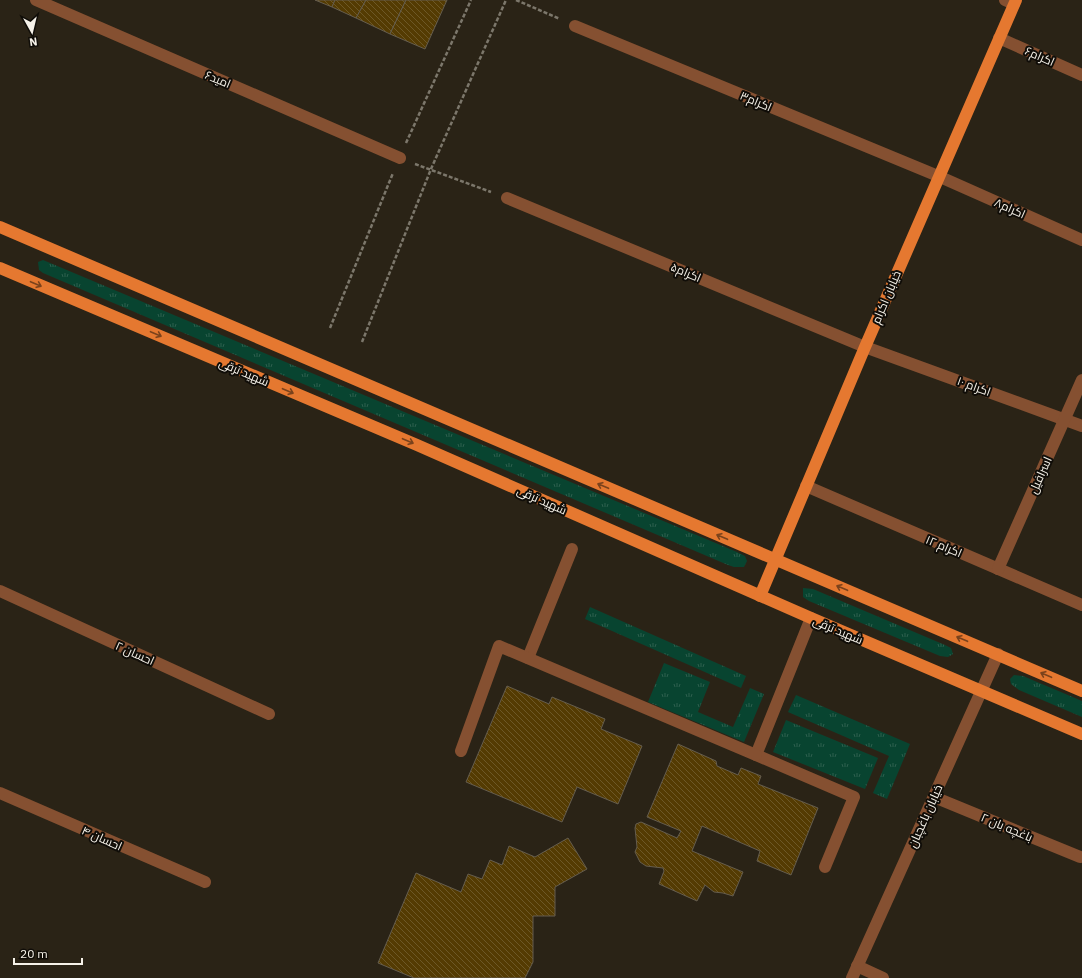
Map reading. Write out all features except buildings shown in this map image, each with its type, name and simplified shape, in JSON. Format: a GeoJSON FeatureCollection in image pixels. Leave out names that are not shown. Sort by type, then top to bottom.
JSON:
{"type":"FeatureCollection","features":[{"type":"Feature","properties":{"kind":"main road","name":"خیابان اکرام"},"geometry":{"type":"LineString","coordinates":[[760,596],[938,176],[999,38],[1012,1]]}},
{"type":"Feature","properties":{"kind":"main road"},"geometry":{"type":"LineString","coordinates":[[0,228],[1082,691]]}},
{"type":"Feature","properties":{"kind":"main road","name":"شهید ترقی"},"geometry":{"type":"LineString","coordinates":[[0,268],[417,445],[760,596],[1082,734]]}},
{"type":"Feature","properties":{"kind":"street","name":"امید۶"},"geometry":{"type":"LineString","coordinates":[[36,0],[400,158]]}},
{"type":"Feature","properties":{"kind":"street","name":"اکرام۳"},"geometry":{"type":"LineString","coordinates":[[575,26],[938,176]]}},
{"type":"Feature","properties":{"kind":"street","name":"اکرام۶"},"geometry":{"type":"LineString","coordinates":[[999,38],[1082,75]]}},
{"type":"Feature","properties":{"kind":"street","name":"اکرام۸"},"geometry":{"type":"LineString","coordinates":[[938,176],[1082,240]]}},
{"type":"Feature","properties":{"kind":"street","name":"اکرام۵"},"geometry":{"type":"LineString","coordinates":[[507,198],[865,347]]}},
{"type":"Feature","properties":{"kind":"street","name":"اکرام ۱۰"},"geometry":{"type":"LineString","coordinates":[[865,347],[1082,426]]}},
{"type":"Feature","properties":{"kind":"street","name":"اسرافیل"},"geometry":{"type":"LineString","coordinates":[[998,569],[1066,419],[1082,380]]}},
{"type":"Feature","properties":{"kind":"street","name":"اکرام ۱۲"},"geometry":{"type":"LineString","coordinates":[[806,486],[1082,605]]}},
{"type":"Feature","properties":{"kind":"street"},"geometry":{"type":"LineString","coordinates":[[528,658],[572,549]]}},
{"type":"Feature","properties":{"kind":"street","name":"احسان ۲"},"geometry":{"type":"LineString","coordinates":[[0,591],[269,714]]}},
{"type":"Feature","properties":{"kind":"street"},"geometry":{"type":"LineString","coordinates":[[756,755],[811,618]]}},
{"type":"Feature","properties":{"kind":"street"},"geometry":{"type":"LineString","coordinates":[[461,751],[499,646],[854,797],[825,867]]}},
{"type":"Feature","properties":{"kind":"street","name":"خیابان باغچبان"},"geometry":{"type":"LineString","coordinates":[[852,978],[998,654]]}},
{"type":"Feature","properties":{"kind":"street","name":"احسان ۴"},"geometry":{"type":"LineString","coordinates":[[0,793],[205,882]]}},
{"type":"Feature","properties":{"kind":"street","name":"باغچه بان ۲"},"geometry":{"type":"LineString","coordinates":[[934,797],[1080,857]]}},
{"type":"Feature","properties":{"kind":"street"},"geometry":{"type":"LineString","coordinates":[[857,966],[883,978]]}},
{"type":"Feature","properties":{"kind":"path"},"geometry":{"type":"LineString","coordinates":[[362,342],[431,169],[506,0]]}},
{"type":"Feature","properties":{"kind":"path"},"geometry":{"type":"LineString","coordinates":[[516,0],[575,26]]}},
{"type":"Feature","properties":{"kind":"path"},"geometry":{"type":"LineString","coordinates":[[400,158],[507,198]]}},
{"type":"Feature","properties":{"kind":"green space"},"geometry":{"type":"Polygon","coordinates":[[[43,260],[737,552],[745,556],[747,561],[744,567],[734,567],[728,565],[43,273],[39,270],[38,262],[43,260]]]}},
{"type":"Feature","properties":{"kind":"green space"},"geometry":{"type":"Polygon","coordinates":[[[803,588],[813,589],[945,645],[951,648],[953,654],[948,657],[940,656],[809,601],[803,597],[803,588]]]}},
{"type":"Feature","properties":{"kind":"green space"},"geometry":{"type":"Polygon","coordinates":[[[590,607],[746,676],[741,688],[585,619],[590,607]]]}},
{"type":"Feature","properties":{"kind":"green space"},"geometry":{"type":"Polygon","coordinates":[[[664,663],[710,682],[698,712],[733,727],[750,688],[764,694],[744,742],[648,702],[664,663]]]}},
{"type":"Feature","properties":{"kind":"green space"},"geometry":{"type":"Polygon","coordinates":[[[1014,675],[1023,676],[1082,701],[1082,717],[1019,690],[1011,684],[1010,679],[1014,675]]]}},
{"type":"Feature","properties":{"kind":"green space"},"geometry":{"type":"Polygon","coordinates":[[[796,695],[910,744],[887,799],[873,793],[889,756],[788,712],[796,695]]]}},
{"type":"Feature","properties":{"kind":"green space"},"geometry":{"type":"Polygon","coordinates":[[[786,720],[878,758],[865,789],[773,752],[786,720]]]}}]}
